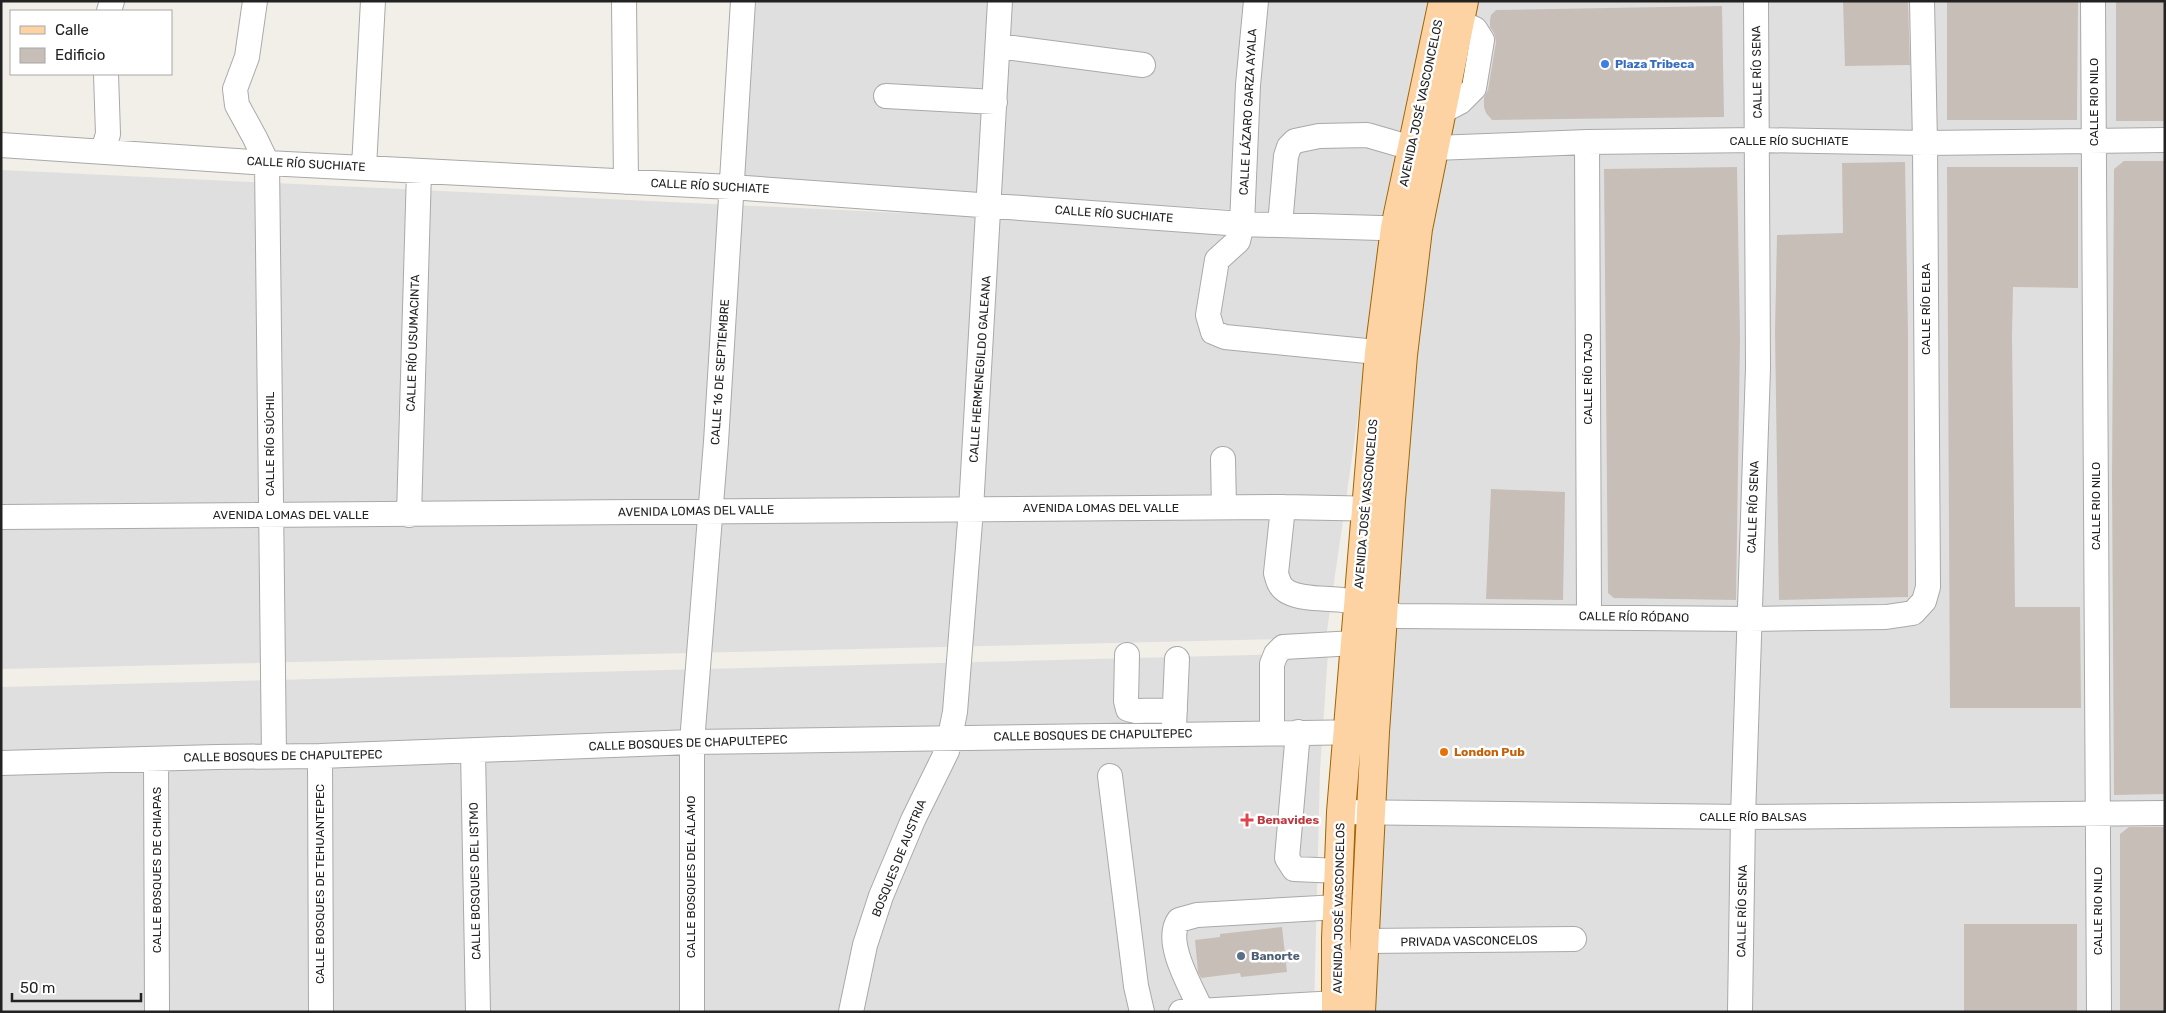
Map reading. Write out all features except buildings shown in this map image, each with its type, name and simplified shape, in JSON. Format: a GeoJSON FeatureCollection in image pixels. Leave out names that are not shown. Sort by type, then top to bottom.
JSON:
{"type":"FeatureCollection","features":[{"type":"Feature","properties":{"kind":"main road","name":"AVENIDA JOSÉ VASCONCELOS"},"geometry":{"type":"LineString","coordinates":[[1344,1009],[1336,939],[1341,812],[1361,732],[1383,611],[1379,508],[1391,354],[1407,229],[1423,147],[1443,1]]}},
{"type":"Feature","properties":{"kind":"main road","name":"AVENIDA JOSÉ VASCONCELOS"},"geometry":{"type":"LineString","coordinates":[[1423,147],[1441,112],[1462,12]]}},
{"type":"Feature","properties":{"kind":"main road","name":"AVENIDA JOSÉ VASCONCELOS"},"geometry":{"type":"LineString","coordinates":[[1344,1009],[1364,941],[1370,813],[1361,732],[1355,643],[1357,603],[1379,508]]}},
{"type":"Feature","properties":{"kind":"street"},"geometry":{"type":"LineString","coordinates":[[255,1],[247,58],[235,89],[237,105],[256,138],[267,163]]}},
{"type":"Feature","properties":{"kind":"street"},"geometry":{"type":"LineString","coordinates":[[364,167],[374,1]]}},
{"type":"Feature","properties":{"kind":"street"},"geometry":{"type":"LineString","coordinates":[[624,1],[626,182]]}},
{"type":"Feature","properties":{"kind":"street","name":"CALLE 16 DE SEPTIEMBRE"},"geometry":{"type":"LineString","coordinates":[[692,742],[716,442],[743,1]]}},
{"type":"Feature","properties":{"kind":"street","name":"CALLE HERMENEGILDO GALEANA"},"geometry":{"type":"LineString","coordinates":[[951,737],[958,683],[971,509],[990,205],[1000,1]]}},
{"type":"Feature","properties":{"kind":"street","name":"CALLE LÁZARO GARZA AYALA"},"geometry":{"type":"LineString","coordinates":[[1242,224],[1248,85],[1256,1]]}},
{"type":"Feature","properties":{"kind":"street","name":"CALLE RÍO SENA"},"geometry":{"type":"LineString","coordinates":[[1740,1012],[1758,368],[1756,1]]}},
{"type":"Feature","properties":{"kind":"street","name":"CALLE RÍO ELBA"},"geometry":{"type":"LineString","coordinates":[[1913,612],[1924,601],[1928,587],[1925,143],[1922,1]]}},
{"type":"Feature","properties":{"kind":"street","name":"CALLE RIO NILO"},"geometry":{"type":"LineString","coordinates":[[2093,1],[2099,1012]]}},
{"type":"Feature","properties":{"kind":"street"},"geometry":{"type":"LineString","coordinates":[[1462,12],[1482,40]]}},
{"type":"Feature","properties":{"kind":"street"},"geometry":{"type":"LineString","coordinates":[[1441,112],[1460,102],[1474,88],[1482,40],[1490,18]]}},
{"type":"Feature","properties":{"kind":"street"},"geometry":{"type":"LineString","coordinates":[[998,46],[1143,65]]}},
{"type":"Feature","properties":{"kind":"street"},"geometry":{"type":"LineString","coordinates":[[103,151],[108,134],[106,75]]}},
{"type":"Feature","properties":{"kind":"street"},"geometry":{"type":"LineString","coordinates":[[886,96],[995,102]]}},
{"type":"Feature","properties":{"kind":"street","name":"CALLE RÍO SUCHIATE"},"geometry":{"type":"LineString","coordinates":[[1280,225],[1286,156],[1289,147],[1295,141],[1318,136],[1367,136],[1398,144],[1423,147],[1588,142],[1758,140],[1925,143],[2165,140]]}},
{"type":"Feature","properties":{"kind":"street","name":"CALLE RÍO TAJO"},"geometry":{"type":"LineString","coordinates":[[1588,142],[1590,616]]}},
{"type":"Feature","properties":{"kind":"street","name":"CALLE RÍO SUCHIATE"},"geometry":{"type":"LineString","coordinates":[[1,144],[267,163],[731,187],[1242,224],[1407,229]]}},
{"type":"Feature","properties":{"kind":"street","name":"CALLE RÍO SÚCHIL"},"geometry":{"type":"LineString","coordinates":[[267,163],[274,756]]}},
{"type":"Feature","properties":{"kind":"street","name":"CALLE RÍO USUMACINTA"},"geometry":{"type":"LineString","coordinates":[[409,515],[418,171]]}},
{"type":"Feature","properties":{"kind":"street"},"geometry":{"type":"LineString","coordinates":[[1242,224],[1238,241],[1217,260],[1208,315],[1213,332],[1225,337],[1391,354]]}},
{"type":"Feature","properties":{"kind":"street"},"geometry":{"type":"LineString","coordinates":[[1223,459],[1224,508]]}},
{"type":"Feature","properties":{"kind":"street","name":"CALLE RÍO RÓDANO"},"geometry":{"type":"LineString","coordinates":[[1283,507],[1276,573],[1278,582],[1283,588],[1297,594],[1357,603],[1398,616],[1590,616],[1750,619],[1886,617],[1913,612]]}},
{"type":"Feature","properties":{"kind":"street","name":"AVENIDA LOMAS DEL VALLE"},"geometry":{"type":"LineString","coordinates":[[1,517],[971,509],[1379,508]]}},
{"type":"Feature","properties":{"kind":"street"},"geometry":{"type":"LineString","coordinates":[[1272,732],[1272,664],[1276,654],[1283,647],[1355,643]]}},
{"type":"Feature","properties":{"kind":"street"},"geometry":{"type":"LineString","coordinates":[[1126,656],[1126,701],[1128,709],[1174,722],[1177,659]]}},
{"type":"Feature","properties":{"kind":"street","name":"CALLE BOSQUES DE CHAPULTEPEC"},"geometry":{"type":"LineString","coordinates":[[1,763],[320,756],[692,742],[951,737],[1174,722],[1272,732],[1361,732]]}},
{"type":"Feature","properties":{"kind":"street"},"geometry":{"type":"LineString","coordinates":[[1298,732],[1288,858],[1294,869],[1340,871]]}},
{"type":"Feature","properties":{"kind":"street","name":"BOSQUES DE AUSTRIA"},"geometry":{"type":"LineString","coordinates":[[851,1012],[865,945],[881,896],[913,820],[947,751],[951,737]]}},
{"type":"Feature","properties":{"kind":"street","name":"CALLE BOSQUES DEL ÁLAMO"},"geometry":{"type":"LineString","coordinates":[[692,742],[692,1012]]}},
{"type":"Feature","properties":{"kind":"street","name":"CALLE BOSQUES DEL ISTMO"},"geometry":{"type":"LineString","coordinates":[[473,751],[478,1012]]}},
{"type":"Feature","properties":{"kind":"street","name":"CALLE BOSQUES DE TEHUANTEPEC"},"geometry":{"type":"LineString","coordinates":[[320,756],[321,1012]]}},
{"type":"Feature","properties":{"kind":"street","name":"CALLE BOSQUES DE CHIAPAS"},"geometry":{"type":"LineString","coordinates":[[156,759],[157,1012]]}},
{"type":"Feature","properties":{"kind":"street"},"geometry":{"type":"LineString","coordinates":[[1110,776],[1136,986],[1142,1012]]}},
{"type":"Feature","properties":{"kind":"street","name":"CALLE RÍO BALSAS"},"geometry":{"type":"LineString","coordinates":[[1341,812],[1744,818],[2165,813]]}},
{"type":"Feature","properties":{"kind":"street"},"geometry":{"type":"LineString","coordinates":[[1338,907],[1197,915],[1179,920],[1175,926],[1174,934],[1186,978],[1191,1011],[1344,1009]]}},
{"type":"Feature","properties":{"kind":"street","name":"PRIVADA VASCONCELOS"},"geometry":{"type":"LineString","coordinates":[[1364,941],[1574,939]]}},
{"type":"Feature","properties":{"kind":"shaded area"},"geometry":{"type":"Polygon","coordinates":[[[749,1],[1428,1],[1385,219],[736,179],[749,1]]]}},
{"type":"Feature","properties":{"kind":"shaded area"},"geometry":{"type":"Polygon","coordinates":[[[1472,1],[2165,1],[2165,1012],[1371,1012],[1401,512],[1427,231],[1472,1]]]}},
{"type":"Feature","properties":{"kind":"shaded area"},"geometry":{"type":"Polygon","coordinates":[[[1,170],[1384,236],[1326,638],[1,669],[1,170]]]}},
{"type":"Feature","properties":{"kind":"shaded area"},"geometry":{"type":"Polygon","coordinates":[[[1328,653],[1320,770],[1314,1012],[1,1012],[1,687],[1328,653]]]}},
{"type":"Feature","properties":{"kind":"place","name":"Plaza Tribeca"},"geometry":{"type":"Point","coordinates":[1605,64]}},
{"type":"Feature","properties":{"kind":"place","name":"London Pub"},"geometry":{"type":"Point","coordinates":[1444,752]}},
{"type":"Feature","properties":{"kind":"place","name":"Benavides"},"geometry":{"type":"Point","coordinates":[1247,820]}},
{"type":"Feature","properties":{"kind":"place","name":"Banorte"},"geometry":{"type":"Point","coordinates":[1241,956]}}]}
